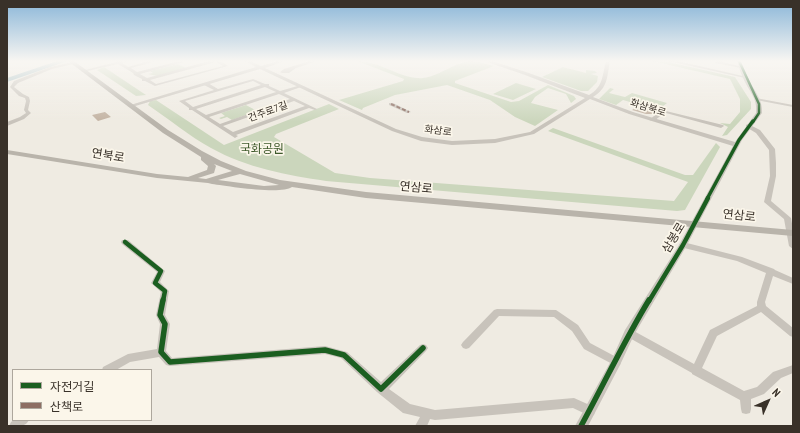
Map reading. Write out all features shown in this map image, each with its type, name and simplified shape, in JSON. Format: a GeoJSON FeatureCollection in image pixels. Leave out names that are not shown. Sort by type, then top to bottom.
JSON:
{"type":"FeatureCollection","features":[{"type":"Feature","properties":{"kind":"main road","name":"연삼로"},"geometry":{"type":"LineString","coordinates":[[97,81],[200,154],[242,171],[305,187],[366,195],[792,233]]}},
{"type":"Feature","properties":{"kind":"main road","name":"연북로"},"geometry":{"type":"LineString","coordinates":[[7,152],[184,179],[264,188],[305,187]]}},
{"type":"Feature","properties":{"kind":"main road"},"geometry":{"type":"LineString","coordinates":[[184,179],[211,171],[212,166],[200,154]]}},
{"type":"Feature","properties":{"kind":"main road","name":"연북로"},"geometry":{"type":"LineString","coordinates":[[206,181],[242,171]]}},
{"type":"Feature","properties":{"kind":"street"},"geometry":{"type":"LineString","coordinates":[[13,88],[12,87],[18,81]]}},
{"type":"Feature","properties":{"kind":"street"},"geometry":{"type":"LineString","coordinates":[[147,81],[155,85],[171,81]]}},
{"type":"Feature","properties":{"kind":"street"},"geometry":{"type":"LineString","coordinates":[[201,81],[217,90]]}},
{"type":"Feature","properties":{"kind":"street"},"geometry":{"type":"LineString","coordinates":[[128,104],[210,81]]}},
{"type":"Feature","properties":{"kind":"street","name":"건주로7길"},"geometry":{"type":"LineString","coordinates":[[248,81],[181,101],[234,135],[312,108],[267,85],[256,81]]}},
{"type":"Feature","properties":{"kind":"street","name":"화삼로"},"geometry":{"type":"LineString","coordinates":[[289,81],[405,134],[427,140],[452,143],[495,141],[523,136],[541,129],[590,98],[603,85],[604,81]]}},
{"type":"Feature","properties":{"kind":"street","name":"화삼북로"},"geometry":{"type":"LineString","coordinates":[[546,81],[652,120],[737,145]]}},
{"type":"Feature","properties":{"kind":"street"},"geometry":{"type":"LineString","coordinates":[[747,81],[758,99],[793,106]]}},
{"type":"Feature","properties":{"kind":"street"},"geometry":{"type":"LineString","coordinates":[[192,109],[267,85]]}},
{"type":"Feature","properties":{"kind":"street"},"geometry":{"type":"LineString","coordinates":[[280,92],[299,86]]}},
{"type":"Feature","properties":{"kind":"street"},"geometry":{"type":"LineString","coordinates":[[7,88],[13,88],[27,98],[28,101],[26,110],[29,113],[22,118],[7,124]]}},
{"type":"Feature","properties":{"kind":"street","name":"건주로7길"},"geometry":{"type":"LineString","coordinates":[[205,117],[280,92]]}},
{"type":"Feature","properties":{"kind":"street","name":"건주로7길"},"geometry":{"type":"LineString","coordinates":[[219,126],[294,99]]}},
{"type":"Feature","properties":{"kind":"street","name":"삼봉로"},"geometry":{"type":"LineString","coordinates":[[582,426],[616,362],[629,333],[683,245],[748,126],[759,113],[760,109],[758,99]]}},
{"type":"Feature","properties":{"kind":"street"},"geometry":{"type":"LineString","coordinates":[[391,104],[409,112]]}},
{"type":"Feature","properties":{"kind":"street"},"geometry":{"type":"LineString","coordinates":[[652,120],[661,113],[666,112],[721,126]]}},
{"type":"Feature","properties":{"kind":"street"},"geometry":{"type":"LineString","coordinates":[[748,126],[758,130],[767,145],[772,149],[774,175],[772,188],[767,202],[787,218],[792,233],[793,246]]}},
{"type":"Feature","properties":{"kind":"street"},"geometry":{"type":"LineString","coordinates":[[125,242],[161,271],[155,283],[165,291],[160,315],[165,324],[162,352],[170,362],[325,350],[344,355],[381,389],[407,409],[435,415],[574,403],[590,411]]}},
{"type":"Feature","properties":{"kind":"street"},"geometry":{"type":"LineString","coordinates":[[683,245],[739,259],[793,281]]}},
{"type":"Feature","properties":{"kind":"street"},"geometry":{"type":"LineString","coordinates":[[771,271],[761,302],[762,308],[793,334]]}},
{"type":"Feature","properties":{"kind":"street"},"geometry":{"type":"LineString","coordinates":[[696,371],[712,333],[762,308]]}},
{"type":"Feature","properties":{"kind":"street"},"geometry":{"type":"LineString","coordinates":[[466,345],[497,312],[556,314],[575,328],[587,346],[616,362]]}},
{"type":"Feature","properties":{"kind":"street"},"geometry":{"type":"LineString","coordinates":[[629,333],[746,397]]}},
{"type":"Feature","properties":{"kind":"street"},"geometry":{"type":"LineString","coordinates":[[381,389],[423,348]]}},
{"type":"Feature","properties":{"kind":"street"},"geometry":{"type":"LineString","coordinates":[[109,369],[128,358],[162,352]]}},
{"type":"Feature","properties":{"kind":"street"},"geometry":{"type":"LineString","coordinates":[[746,397],[749,394],[760,391],[777,375],[793,369]]}},
{"type":"Feature","properties":{"kind":"street"},"geometry":{"type":"LineString","coordinates":[[746,397],[746,409]]}},
{"type":"Feature","properties":{"kind":"street"},"geometry":{"type":"LineString","coordinates":[[421,426],[427,413]]}},
{"type":"Feature","properties":{"kind":"green space"},"geometry":{"type":"Polygon","coordinates":[[[114,81],[125,81],[146,95],[136,96],[114,81]]]}},
{"type":"Feature","properties":{"kind":"green space"},"geometry":{"type":"Polygon","coordinates":[[[402,81],[455,81],[455,83],[511,102],[519,101],[548,85],[574,96],[576,99],[571,103],[566,94],[548,88],[535,97],[531,103],[558,110],[535,126],[515,117],[490,100],[447,85],[395,95],[363,108],[362,110],[339,100],[402,81]]]}},
{"type":"Feature","properties":{"kind":"green space"},"geometry":{"type":"Polygon","coordinates":[[[554,81],[597,81],[588,91],[581,91],[554,81]]]}},
{"type":"Feature","properties":{"kind":"green space"},"geometry":{"type":"Polygon","coordinates":[[[731,81],[738,81],[751,102],[751,109],[727,135],[722,136],[728,127],[720,123],[730,124],[740,112],[740,99],[731,81]]]}},
{"type":"Feature","properties":{"kind":"green space"},"geometry":{"type":"Polygon","coordinates":[[[516,83],[536,89],[513,100],[493,94],[516,83]]]}},
{"type":"Feature","properties":{"kind":"green space"},"geometry":{"type":"Polygon","coordinates":[[[610,88],[614,89],[609,93],[625,97],[632,93],[667,103],[658,110],[623,100],[616,105],[599,99],[610,88]]]}},
{"type":"Feature","properties":{"kind":"green space","name":"국화공원"},"geometry":{"type":"Polygon","coordinates":[[[156,100],[224,145],[329,104],[339,109],[276,134],[274,137],[335,173],[370,178],[674,201],[688,182],[548,131],[553,128],[685,175],[693,175],[716,143],[720,147],[685,210],[677,211],[326,181],[267,170],[225,155],[187,133],[148,105],[150,101],[156,100]]]}},
{"type":"Feature","properties":{"kind":"green space"},"geometry":{"type":"Polygon","coordinates":[[[246,105],[257,111],[232,120],[227,117],[221,119],[219,118],[225,116],[221,113],[246,105]]]}},
{"type":"Feature","properties":{"kind":"building"},"geometry":{"type":"Polygon","coordinates":[[[639,105],[657,110],[652,114],[646,114],[632,110],[639,105]]]}},
{"type":"Feature","properties":{"kind":"building"},"geometry":{"type":"Polygon","coordinates":[[[105,112],[111,117],[98,121],[92,115],[105,112]]]}},
{"type":"Feature","properties":{"kind":"marked path"},"geometry":{"type":"LineString","coordinates":[[391,104],[409,112]]}},
{"type":"Feature","properties":{"kind":"cycle path"},"geometry":{"type":"LineString","coordinates":[[581,426],[616,362],[629,333],[683,245],[739,140],[759,113],[760,108],[758,99],[747,81]]}},
{"type":"Feature","properties":{"kind":"cycle path"},"geometry":{"type":"LineString","coordinates":[[125,242],[161,271],[155,283],[165,291],[160,315],[165,324],[161,352],[170,362],[325,350],[344,355],[381,389],[423,348]]}}]}
